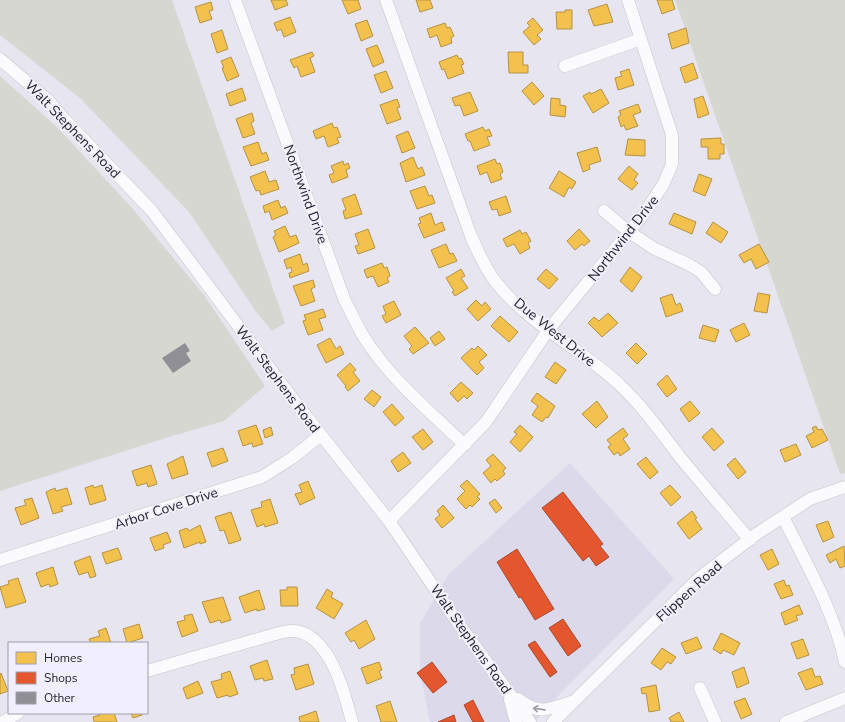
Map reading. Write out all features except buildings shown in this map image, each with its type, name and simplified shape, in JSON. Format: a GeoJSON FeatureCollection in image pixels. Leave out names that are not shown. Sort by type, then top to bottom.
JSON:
{"type":"FeatureCollection","features":[{"type":"Feature","properties":{"kind":"street","name":"Northwind Drive"},"geometry":{"type":"LineString","coordinates":[[236,0],[346,301],[362,334],[379,359],[416,399],[466,445]]}},
{"type":"Feature","properties":{"kind":"street","name":"Due West Drive"},"geometry":{"type":"LineString","coordinates":[[386,0],[481,259],[496,282],[522,309],[621,386],[641,407],[703,486],[750,540]]}},
{"type":"Feature","properties":{"kind":"street","name":"Northwind Drive"},"geometry":{"type":"LineString","coordinates":[[390,521],[466,445],[486,422],[501,403],[549,329],[643,215],[663,185],[672,164],[672,135],[642,39],[628,0]]}},
{"type":"Feature","properties":{"kind":"street"},"geometry":{"type":"LineString","coordinates":[[565,66],[642,39]]}},
{"type":"Feature","properties":{"kind":"street","name":"Walt Stephens Road"},"geometry":{"type":"LineString","coordinates":[[0,59],[49,101],[64,119],[152,211],[321,435],[390,521],[530,722]]}},
{"type":"Feature","properties":{"kind":"street"},"geometry":{"type":"LineString","coordinates":[[604,210],[629,232],[655,249],[688,264],[701,272],[715,289]]}},
{"type":"Feature","properties":{"kind":"street","name":"Arbor Cove Drive"},"geometry":{"type":"LineString","coordinates":[[0,560],[262,477],[292,458],[321,435]]}},
{"type":"Feature","properties":{"kind":"street","name":"Flippen Road"},"geometry":{"type":"LineString","coordinates":[[553,722],[699,578],[750,540],[810,499],[845,487]]}},
{"type":"Feature","properties":{"kind":"street"},"geometry":{"type":"LineString","coordinates":[[783,517],[826,605],[838,635],[845,662]]}},
{"type":"Feature","properties":{"kind":"street"},"geometry":{"type":"LineString","coordinates":[[148,672],[277,633],[296,631],[308,635],[320,644],[330,659],[348,704],[352,722]]}},
{"type":"Feature","properties":{"kind":"street"},"geometry":{"type":"LineString","coordinates":[[700,688],[714,722]]}},
{"type":"Feature","properties":{"kind":"street"},"geometry":{"type":"LineString","coordinates":[[507,691],[528,707],[539,710],[553,708],[575,700]]}},
{"type":"Feature","properties":{"kind":"street"},"geometry":{"type":"LineString","coordinates":[[507,691],[516,722]]}},
{"type":"Feature","properties":{"kind":"street"},"geometry":{"type":"LineString","coordinates":[[786,722],[845,698]]}},
{"type":"Feature","properties":{"kind":"street"},"geometry":{"type":"LineString","coordinates":[[3,722],[16,714]]}},
{"type":"Feature","properties":{"kind":"shaded area"},"geometry":{"type":"Polygon","coordinates":[[[0,0],[172,0],[285,323],[272,331],[257,313],[189,212],[81,99],[0,35],[0,0]]]}},
{"type":"Feature","properties":{"kind":"shaded area"},"geometry":{"type":"Polygon","coordinates":[[[675,0],[845,0],[845,473],[840,474],[675,0]]]}},
{"type":"Feature","properties":{"kind":"shaded area"},"geometry":{"type":"Polygon","coordinates":[[[0,76],[58,128],[132,208],[204,295],[265,386],[224,421],[0,491],[0,76]]]}},
{"type":"Feature","properties":{"kind":"shaded area"},"geometry":{"type":"Polygon","coordinates":[[[570,463],[674,579],[546,708],[535,722],[430,722],[420,672],[420,623],[449,574],[570,463]]]}}]}
